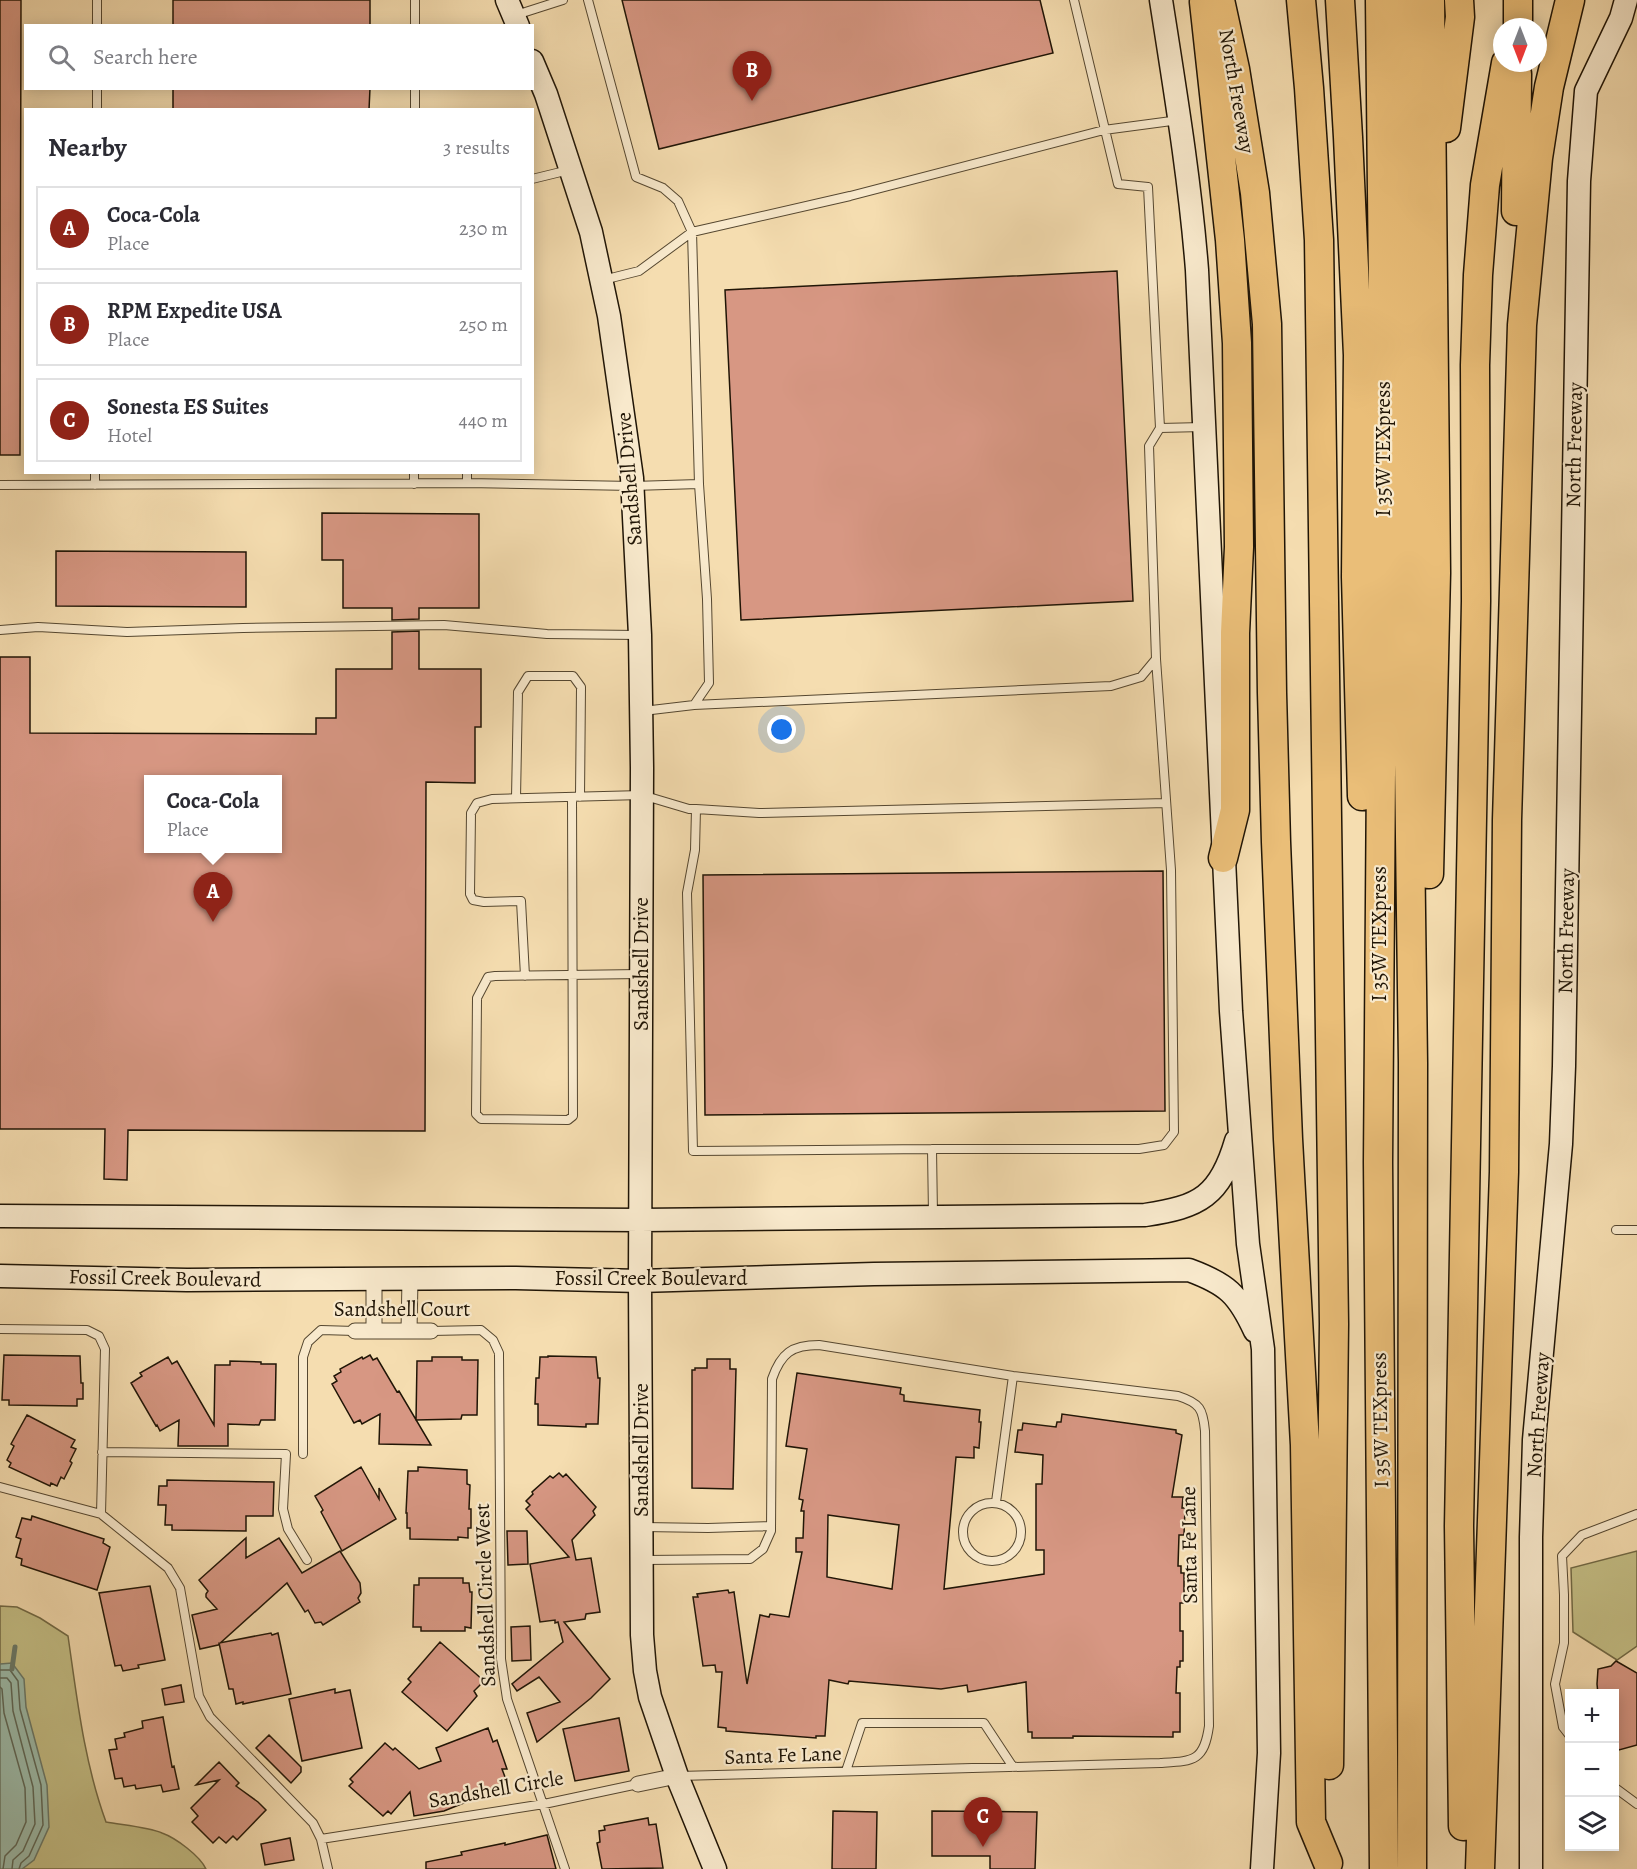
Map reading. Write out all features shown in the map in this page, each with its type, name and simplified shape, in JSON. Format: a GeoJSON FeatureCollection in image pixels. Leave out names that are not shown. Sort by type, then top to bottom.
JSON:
{"type":"FeatureCollection","features":[{"type":"Feature","properties":{"kind":"highway"},"geometry":{"type":"LineString","coordinates":[[1204,0],[1229,229],[1237,343],[1239,547],[1235,633],[1235,810],[1223,858]]}},
{"type":"Feature","properties":{"kind":"highway","name":"North Freeway"},"geometry":{"type":"LineString","coordinates":[[1220,0],[1235,69],[1255,193],[1267,324],[1276,842],[1288,1139],[1305,1445],[1311,1822],[1328,1866]]}},
{"type":"Feature","properties":{"kind":"highway"},"geometry":{"type":"LineString","coordinates":[[1301,0],[1319,240],[1328,842],[1334,1324],[1328,1866]]}},
{"type":"Feature","properties":{"kind":"highway"},"geometry":{"type":"LineString","coordinates":[[1340,0],[1358,355],[1356,577],[1367,1004],[1378,1052]]}},
{"type":"Feature","properties":{"kind":"highway"},"geometry":{"type":"LineString","coordinates":[[1348,137],[1355,73],[1351,0]]}},
{"type":"Feature","properties":{"kind":"highway","name":"I 35W TEXpress"},"geometry":{"type":"LineString","coordinates":[[1380,0],[1384,383],[1378,1052],[1384,1869]]}},
{"type":"Feature","properties":{"kind":"highway","name":"I 35W TEXpress"},"geometry":{"type":"LineString","coordinates":[[1407,0],[1408,686],[1413,1029],[1412,1869]]}},
{"type":"Feature","properties":{"kind":"highway"},"geometry":{"type":"LineString","coordinates":[[1413,1029],[1425,1000],[1435,687],[1436,573],[1430,0]]}},
{"type":"Feature","properties":{"kind":"highway"},"geometry":{"type":"LineString","coordinates":[[1432,237],[1460,16],[1459,0]]}},
{"type":"Feature","properties":{"kind":"highway"},"geometry":{"type":"LineString","coordinates":[[1517,18],[1520,0]]}},
{"type":"Feature","properties":{"kind":"highway"},"geometry":{"type":"LineString","coordinates":[[1517,325],[1549,87],[1570,0]]}},
{"type":"Feature","properties":{"kind":"highway"},"geometry":{"type":"LineString","coordinates":[[1463,1869],[1459,1526],[1476,601],[1475,365],[1478,275],[1485,185],[1504,72]]}},
{"type":"Feature","properties":{"kind":"highway"},"geometry":{"type":"LineString","coordinates":[[1480,1869],[1503,1184],[1507,820],[1519,384],[1517,325],[1518,72]]}},
{"type":"Feature","properties":{"kind":"main road"},"geometry":{"type":"LineString","coordinates":[[1161,0],[1192,208],[1197,270],[1231,1011],[1248,1244],[1263,1348],[1269,1753],[1262,1869]]}},
{"type":"Feature","properties":{"kind":"main road","name":"North Freeway"},"geometry":{"type":"LineString","coordinates":[[1530,1869],[1531,1549],[1534,1440],[1561,1144],[1564,1066],[1579,181],[1586,91],[1621,18],[1626,0]]}},
{"type":"Feature","properties":{"kind":"main road","name":"Sandshell Drive"},"geometry":{"type":"LineString","coordinates":[[534,66],[546,94],[591,232],[609,316],[633,486],[640,635],[642,795],[640,1281],[642,1635],[650,1697],[677,1776],[715,1869]]}},
{"type":"Feature","properties":{"kind":"main road"},"geometry":{"type":"LineString","coordinates":[[0,1216],[641,1220],[1145,1215],[1173,1211],[1197,1201],[1213,1189],[1229,1166],[1239,1130]]}},
{"type":"Feature","properties":{"kind":"main road","name":"Fossil Creek Boulevard"},"geometry":{"type":"LineString","coordinates":[[0,1276],[187,1280],[516,1278],[640,1281],[874,1274],[1189,1270],[1215,1280],[1243,1306],[1263,1348]]}},
{"type":"Feature","properties":{"kind":"street"},"geometry":{"type":"LineString","coordinates":[[374,1279],[374,1331]]}},
{"type":"Feature","properties":{"kind":"street"},"geometry":{"type":"LineString","coordinates":[[409,1331],[410,1279]]}},
{"type":"Feature","properties":{"kind":"street","name":"Sandshell Court"},"geometry":{"type":"LineString","coordinates":[[355,1331],[431,1331]]}},
{"type":"Feature","properties":{"kind":"street","name":"Sandshell Circle"},"geometry":{"type":"LineString","coordinates":[[638,1784],[677,1776]]}},
{"type":"Feature","properties":{"kind":"lane"},"geometry":{"type":"LineString","coordinates":[[97,0],[97,24]]}},
{"type":"Feature","properties":{"kind":"lane"},"geometry":{"type":"LineString","coordinates":[[415,0],[415,24]]}},
{"type":"Feature","properties":{"kind":"lane"},"geometry":{"type":"LineString","coordinates":[[513,14],[563,0]]}},
{"type":"Feature","properties":{"kind":"lane"},"geometry":{"type":"LineString","coordinates":[[588,0],[636,177],[663,188],[678,201],[692,232],[699,484],[707,599],[709,682],[694,705]]}},
{"type":"Feature","properties":{"kind":"lane"},"geometry":{"type":"LineString","coordinates":[[696,808],[695,850],[687,893],[693,1151],[1139,1149],[1164,1145],[1174,1132],[1171,870],[1156,659],[1149,446],[1160,428],[1148,187],[1118,184],[1074,0]]}},
{"type":"Feature","properties":{"kind":"lane"},"geometry":{"type":"LineString","coordinates":[[97,90],[97,108]]}},
{"type":"Feature","properties":{"kind":"lane"},"geometry":{"type":"LineString","coordinates":[[415,90],[415,108]]}},
{"type":"Feature","properties":{"kind":"lane"},"geometry":{"type":"LineString","coordinates":[[602,281],[639,271],[692,232],[850,196],[1104,130],[1180,120]]}},
{"type":"Feature","properties":{"kind":"lane"},"geometry":{"type":"LineString","coordinates":[[534,179],[571,170]]}},
{"type":"Feature","properties":{"kind":"lane"},"geometry":{"type":"LineString","coordinates":[[1160,428],[1204,427]]}},
{"type":"Feature","properties":{"kind":"lane"},"geometry":{"type":"LineString","coordinates":[[95,474],[95,485]]}},
{"type":"Feature","properties":{"kind":"lane"},"geometry":{"type":"LineString","coordinates":[[414,474],[414,484]]}},
{"type":"Feature","properties":{"kind":"lane"},"geometry":{"type":"LineString","coordinates":[[467,474],[468,483]]}},
{"type":"Feature","properties":{"kind":"lane"},"geometry":{"type":"LineString","coordinates":[[0,485],[468,483],[633,486],[699,484]]}},
{"type":"Feature","properties":{"kind":"lane"},"geometry":{"type":"LineString","coordinates":[[0,630],[38,627],[127,632],[444,625],[547,634],[640,635]]}},
{"type":"Feature","properties":{"kind":"lane"},"geometry":{"type":"LineString","coordinates":[[641,711],[694,705],[1111,686],[1141,677],[1156,659]]}},
{"type":"Feature","properties":{"kind":"lane"},"geometry":{"type":"LineString","coordinates":[[516,798],[518,692],[528,676],[573,676],[580,687],[573,975],[573,1116],[568,1120],[481,1119],[476,1114],[477,998],[488,977],[573,975],[641,974]]}},
{"type":"Feature","properties":{"kind":"lane"},"geometry":{"type":"LineString","coordinates":[[525,976],[521,901],[484,902],[473,900],[470,894],[471,813],[477,803],[492,799],[642,795],[689,809],[759,813],[1166,802]]}},
{"type":"Feature","properties":{"kind":"lane"},"geometry":{"type":"LineString","coordinates":[[932,1149],[933,1217]]}},
{"type":"Feature","properties":{"kind":"lane"},"geometry":{"type":"LineString","coordinates":[[1616,1230],[1637,1230]]}},
{"type":"Feature","properties":{"kind":"lane"},"geometry":{"type":"LineString","coordinates":[[0,1329],[87,1329],[99,1336],[105,1349],[101,1514]]}},
{"type":"Feature","properties":{"kind":"lane","name":"Sandshell Court"},"geometry":{"type":"LineString","coordinates":[[303,1454],[303,1357],[308,1342],[321,1330],[355,1331]]}},
{"type":"Feature","properties":{"kind":"lane","name":"Sandshell Court"},"geometry":{"type":"LineString","coordinates":[[431,1331],[481,1330],[493,1340],[499,1353],[499,1455]]}},
{"type":"Feature","properties":{"kind":"lane","name":"Santa Fe Lane"},"geometry":{"type":"LineString","coordinates":[[642,1560],[750,1559],[762,1549],[771,1531],[772,1379],[776,1366],[789,1351],[802,1345],[819,1345],[1013,1376],[1178,1396],[1198,1406],[1203,1415],[1209,1726],[1203,1751],[1195,1758],[1186,1761],[677,1776]]}},
{"type":"Feature","properties":{"kind":"lane"},"geometry":{"type":"LineString","coordinates":[[996,1502],[1013,1376]]}},
{"type":"Feature","properties":{"kind":"lane"},"geometry":{"type":"LineString","coordinates":[[102,1452],[286,1454],[283,1509],[288,1529],[307,1560]]}},
{"type":"Feature","properties":{"kind":"lane","name":"Sandshell Circle West"},"geometry":{"type":"LineString","coordinates":[[499,1455],[501,1659],[507,1700],[565,1869]]}},
{"type":"Feature","properties":{"kind":"lane"},"geometry":{"type":"LineString","coordinates":[[0,1487],[101,1514],[168,1568],[180,1588],[199,1696],[210,1717],[313,1823],[321,1839],[328,1869]]}},
{"type":"Feature","properties":{"kind":"lane"},"geometry":{"type":"LineString","coordinates":[[996,1502],[1012,1509],[1021,1523],[1021,1540],[1012,1554],[997,1562],[980,1559],[967,1548],[962,1532],[967,1516],[979,1505],[996,1502]]}},
{"type":"Feature","properties":{"kind":"lane"},"geometry":{"type":"LineString","coordinates":[[1565,1729],[1555,1684],[1564,1643],[1562,1556],[1582,1535],[1637,1514]]}},
{"type":"Feature","properties":{"kind":"lane"},"geometry":{"type":"LineString","coordinates":[[641,1527],[771,1526]]}},
{"type":"Feature","properties":{"kind":"lane"},"geometry":{"type":"LineString","coordinates":[[846,1772],[862,1723],[984,1723],[1013,1767]]}},
{"type":"Feature","properties":{"kind":"lane","name":"Sandshell Circle"},"geometry":{"type":"LineString","coordinates":[[321,1839],[544,1804],[638,1784]]}},
{"type":"Feature","properties":{"kind":"lane"},"geometry":{"type":"LineString","coordinates":[[1619,1791],[1637,1804]]}},
{"type":"Feature","properties":{"kind":"shaded area"},"geometry":{"type":"Polygon","coordinates":[[[1637,1551],[1637,1646],[1617,1660],[1573,1632],[1571,1568],[1637,1551]]]}},
{"type":"Feature","properties":{"kind":"shaded area"},"geometry":{"type":"Polygon","coordinates":[[[0,1606],[17,1607],[40,1618],[68,1636],[87,1753],[106,1822],[150,1829],[168,1835],[193,1853],[206,1869],[0,1869],[0,1606]]]}},
{"type":"Feature","properties":{"kind":"water"},"geometry":{"type":"Polygon","coordinates":[[[12,1663],[24,1679],[26,1707],[47,1785],[49,1827],[34,1860],[22,1869],[0,1869],[0,1664],[12,1663]]]}},
{"type":"Feature","properties":{"kind":"building"},"geometry":{"type":"Polygon","coordinates":[[[0,0],[21,0],[20,455],[0,455],[0,0]]]}},
{"type":"Feature","properties":{"kind":"building"},"geometry":{"type":"Polygon","coordinates":[[[173,0],[370,0],[370,24],[173,24],[173,0]]]}},
{"type":"Feature","properties":{"kind":"building"},"geometry":{"type":"Polygon","coordinates":[[[622,0],[1040,0],[1053,53],[659,149],[622,0]]]}},
{"type":"Feature","properties":{"kind":"building"},"geometry":{"type":"Polygon","coordinates":[[[173,90],[370,90],[369,108],[173,108],[173,90]]]}},
{"type":"Feature","properties":{"kind":"building"},"geometry":{"type":"Polygon","coordinates":[[[1117,271],[1133,601],[741,620],[725,290],[1117,271]]]}},
{"type":"Feature","properties":{"kind":"building"},"geometry":{"type":"Polygon","coordinates":[[[322,513],[479,514],[479,608],[419,608],[419,619],[392,620],[392,608],[343,608],[343,560],[322,560],[322,513]]]}},
{"type":"Feature","properties":{"kind":"building"},"geometry":{"type":"Polygon","coordinates":[[[56,551],[246,552],[246,607],[56,606],[56,551]]]}},
{"type":"Feature","properties":{"kind":"building"},"geometry":{"type":"Polygon","coordinates":[[[419,631],[419,669],[481,669],[481,727],[475,727],[475,783],[426,782],[425,1131],[128,1130],[127,1180],[104,1179],[105,1129],[0,1129],[0,657],[30,657],[30,733],[316,734],[316,718],[336,718],[336,669],[392,669],[392,632],[419,631]]]}},
{"type":"Feature","properties":{"kind":"building"},"geometry":{"type":"Polygon","coordinates":[[[1163,871],[1165,1111],[705,1115],[703,875],[1163,871]]]}},
{"type":"Feature","properties":{"kind":"building"},"geometry":{"type":"Polygon","coordinates":[[[4,1355],[80,1356],[83,1399],[77,1399],[77,1406],[9,1405],[9,1400],[2,1400],[4,1355]]]}},
{"type":"Feature","properties":{"kind":"building"},"geometry":{"type":"Polygon","coordinates":[[[370,1355],[373,1360],[377,1358],[431,1445],[379,1444],[380,1414],[362,1424],[360,1420],[354,1423],[332,1384],[337,1381],[334,1376],[341,1372],[340,1369],[370,1355]]]}},
{"type":"Feature","properties":{"kind":"building"},"geometry":{"type":"Polygon","coordinates":[[[168,1357],[172,1364],[177,1361],[214,1425],[215,1365],[230,1365],[230,1361],[276,1364],[275,1420],[261,1420],[259,1425],[228,1424],[228,1446],[178,1446],[179,1420],[160,1431],[131,1383],[142,1376],[140,1373],[168,1357]]]}},
{"type":"Feature","properties":{"kind":"building"},"geometry":{"type":"Polygon","coordinates":[[[432,1357],[462,1357],[462,1360],[478,1360],[477,1415],[462,1415],[461,1419],[416,1420],[417,1361],[432,1361],[432,1357]]]}},
{"type":"Feature","properties":{"kind":"building"},"geometry":{"type":"Polygon","coordinates":[[[540,1357],[596,1357],[598,1378],[600,1378],[598,1424],[586,1424],[586,1427],[538,1425],[538,1404],[535,1404],[536,1378],[539,1378],[540,1357]]]}},
{"type":"Feature","properties":{"kind":"building"},"geometry":{"type":"Polygon","coordinates":[[[707,1359],[730,1359],[730,1369],[736,1369],[733,1489],[692,1488],[692,1370],[707,1368],[707,1359]]]}},
{"type":"Feature","properties":{"kind":"building"},"geometry":{"type":"Polygon","coordinates":[[[797,1373],[901,1388],[900,1394],[904,1395],[904,1401],[980,1410],[979,1448],[974,1447],[974,1458],[956,1457],[944,1589],[1044,1574],[1044,1550],[1036,1550],[1036,1484],[1042,1484],[1043,1455],[1015,1452],[1018,1430],[1022,1430],[1023,1423],[1056,1427],[1057,1422],[1061,1422],[1062,1414],[1176,1430],[1176,1433],[1182,1435],[1172,1497],[1183,1497],[1182,1508],[1185,1508],[1184,1535],[1179,1535],[1178,1566],[1181,1566],[1181,1573],[1184,1573],[1184,1603],[1180,1603],[1183,1661],[1180,1661],[1180,1667],[1177,1667],[1176,1693],[1180,1693],[1180,1732],[1173,1732],[1173,1737],[1032,1738],[1032,1732],[1028,1732],[1026,1682],[968,1692],[967,1685],[941,1689],[849,1681],[848,1684],[829,1680],[825,1736],[816,1736],[816,1738],[726,1731],[726,1728],[718,1727],[722,1672],[716,1672],[715,1665],[703,1666],[693,1597],[698,1597],[697,1594],[728,1590],[729,1593],[734,1592],[747,1684],[760,1615],[789,1617],[802,1552],[796,1552],[796,1538],[803,1538],[804,1511],[801,1511],[803,1500],[799,1499],[807,1449],[786,1446],[797,1373]],[[828,1515],[827,1577],[892,1589],[899,1525],[828,1515]]]}},
{"type":"Feature","properties":{"kind":"building"},"geometry":{"type":"Polygon","coordinates":[[[27,1415],[75,1440],[71,1447],[76,1449],[70,1461],[72,1463],[64,1479],[61,1477],[57,1486],[51,1483],[50,1486],[9,1467],[11,1463],[7,1460],[14,1446],[11,1444],[27,1415]]]}},
{"type":"Feature","properties":{"kind":"building"},"geometry":{"type":"Polygon","coordinates":[[[361,1467],[379,1499],[379,1488],[396,1519],[342,1551],[315,1496],[361,1467]]]}},
{"type":"Feature","properties":{"kind":"building"},"geometry":{"type":"Polygon","coordinates":[[[418,1467],[467,1470],[467,1484],[470,1485],[469,1509],[471,1509],[471,1528],[468,1528],[468,1538],[458,1537],[458,1540],[410,1539],[406,1513],[408,1471],[418,1471],[418,1467]]]}},
{"type":"Feature","properties":{"kind":"building"},"geometry":{"type":"Polygon","coordinates":[[[559,1473],[563,1477],[566,1474],[596,1507],[593,1511],[595,1515],[572,1540],[576,1560],[591,1558],[600,1612],[586,1614],[585,1619],[564,1622],[610,1679],[591,1698],[537,1742],[527,1713],[560,1702],[539,1677],[517,1691],[512,1684],[563,1642],[558,1622],[555,1623],[555,1620],[540,1622],[530,1564],[569,1557],[526,1509],[530,1505],[526,1501],[533,1494],[532,1492],[550,1476],[553,1478],[559,1473]]]}},
{"type":"Feature","properties":{"kind":"building"},"geometry":{"type":"Polygon","coordinates":[[[167,1480],[274,1482],[273,1516],[246,1516],[246,1531],[172,1530],[172,1525],[165,1525],[166,1505],[158,1505],[159,1486],[167,1486],[167,1480]]]}},
{"type":"Feature","properties":{"kind":"building"},"geometry":{"type":"Polygon","coordinates":[[[32,1516],[104,1539],[103,1543],[110,1547],[97,1590],[21,1565],[22,1559],[16,1557],[21,1539],[16,1537],[22,1518],[31,1520],[32,1516]]]}},
{"type":"Feature","properties":{"kind":"building"},"geometry":{"type":"Polygon","coordinates":[[[507,1531],[527,1531],[528,1564],[508,1565],[507,1531]]]}},
{"type":"Feature","properties":{"kind":"building"},"geometry":{"type":"Polygon","coordinates":[[[246,1538],[246,1558],[279,1538],[302,1573],[340,1551],[360,1583],[361,1593],[358,1598],[360,1602],[323,1625],[321,1622],[315,1623],[308,1610],[305,1612],[287,1583],[218,1645],[200,1649],[192,1615],[217,1609],[206,1597],[208,1591],[199,1580],[246,1538]]]}},
{"type":"Feature","properties":{"kind":"building"},"geometry":{"type":"Polygon","coordinates":[[[419,1578],[463,1578],[463,1583],[469,1583],[470,1592],[472,1592],[471,1628],[465,1627],[465,1631],[421,1631],[421,1627],[413,1627],[414,1585],[419,1585],[419,1578]]]}},
{"type":"Feature","properties":{"kind":"building"},"geometry":{"type":"Polygon","coordinates":[[[150,1586],[165,1660],[138,1665],[139,1668],[123,1671],[121,1665],[115,1666],[99,1593],[150,1586]]]}},
{"type":"Feature","properties":{"kind":"building"},"geometry":{"type":"Polygon","coordinates":[[[530,1626],[531,1660],[512,1661],[511,1627],[530,1626]]]}},
{"type":"Feature","properties":{"kind":"building"},"geometry":{"type":"Polygon","coordinates":[[[271,1633],[272,1635],[278,1633],[291,1694],[236,1704],[233,1689],[229,1689],[219,1643],[271,1633]]]}},
{"type":"Feature","properties":{"kind":"building"},"geometry":{"type":"Polygon","coordinates":[[[440,1642],[484,1681],[474,1691],[477,1696],[447,1731],[402,1692],[411,1682],[408,1679],[440,1642]]]}},
{"type":"Feature","properties":{"kind":"building"},"geometry":{"type":"Polygon","coordinates":[[[1616,1661],[1637,1673],[1637,1745],[1619,1750],[1619,1689],[1598,1689],[1597,1684],[1598,1669],[1611,1666],[1616,1661]]]}},
{"type":"Feature","properties":{"kind":"building"},"geometry":{"type":"Polygon","coordinates":[[[181,1685],[184,1702],[165,1705],[162,1689],[181,1685]]]}},
{"type":"Feature","properties":{"kind":"building"},"geometry":{"type":"Polygon","coordinates":[[[335,1689],[335,1693],[350,1690],[362,1748],[302,1761],[289,1699],[335,1689]]]}},
{"type":"Feature","properties":{"kind":"building"},"geometry":{"type":"Polygon","coordinates":[[[163,1717],[172,1767],[174,1766],[179,1789],[163,1792],[161,1785],[136,1789],[135,1785],[124,1787],[122,1778],[115,1779],[109,1750],[117,1749],[115,1739],[125,1737],[124,1733],[143,1728],[142,1721],[163,1717]]]}},
{"type":"Feature","properties":{"kind":"building"},"geometry":{"type":"Polygon","coordinates":[[[619,1718],[629,1771],[575,1781],[563,1729],[619,1718]]]}},
{"type":"Feature","properties":{"kind":"building"},"geometry":{"type":"Polygon","coordinates":[[[488,1728],[493,1742],[497,1740],[507,1769],[502,1769],[508,1785],[444,1811],[414,1816],[410,1792],[391,1814],[388,1811],[383,1816],[349,1786],[353,1782],[350,1779],[385,1743],[393,1750],[395,1748],[419,1769],[441,1761],[436,1748],[488,1728]]]}},
{"type":"Feature","properties":{"kind":"building"},"geometry":{"type":"Polygon","coordinates":[[[269,1735],[301,1767],[301,1772],[291,1783],[256,1748],[269,1735]]]}},
{"type":"Feature","properties":{"kind":"building"},"geometry":{"type":"Polygon","coordinates":[[[219,1762],[239,1783],[236,1786],[266,1810],[237,1840],[233,1836],[226,1843],[219,1837],[213,1843],[192,1822],[198,1816],[191,1808],[219,1780],[196,1785],[219,1762]]]}},
{"type":"Feature","properties":{"kind":"building"},"geometry":{"type":"Polygon","coordinates":[[[833,1811],[877,1812],[876,1869],[832,1869],[833,1811]]]}},
{"type":"Feature","properties":{"kind":"building"},"geometry":{"type":"Polygon","coordinates":[[[932,1811],[1037,1812],[1035,1869],[990,1869],[990,1856],[932,1856],[932,1811]]]}},
{"type":"Feature","properties":{"kind":"building"},"geometry":{"type":"Polygon","coordinates":[[[648,1818],[649,1825],[656,1824],[663,1868],[602,1869],[597,1843],[600,1842],[599,1831],[605,1830],[604,1826],[648,1818]]]}},
{"type":"Feature","properties":{"kind":"building"},"geometry":{"type":"Polygon","coordinates":[[[547,1835],[556,1869],[426,1869],[426,1862],[462,1855],[461,1852],[547,1835]]]}},
{"type":"Feature","properties":{"kind":"building"},"geometry":{"type":"Polygon","coordinates":[[[290,1838],[294,1860],[265,1865],[261,1844],[290,1838]]]}},
{"type":"Feature","properties":{"kind":"waterway"},"geometry":{"type":"LineString","coordinates":[[12,1669],[15,1647]]}},
{"type":"Feature","properties":{"kind":"place","name":"RPM Expedite USA"},"geometry":{"type":"Point","coordinates":[752,101]}},
{"type":"Feature","properties":{"kind":"place","name":"Coca-Cola"},"geometry":{"type":"Point","coordinates":[213,922]}},
{"type":"Feature","properties":{"kind":"place","name":"Sonesta ES Suites"},"geometry":{"type":"Point","coordinates":[983,1847]}}]}
